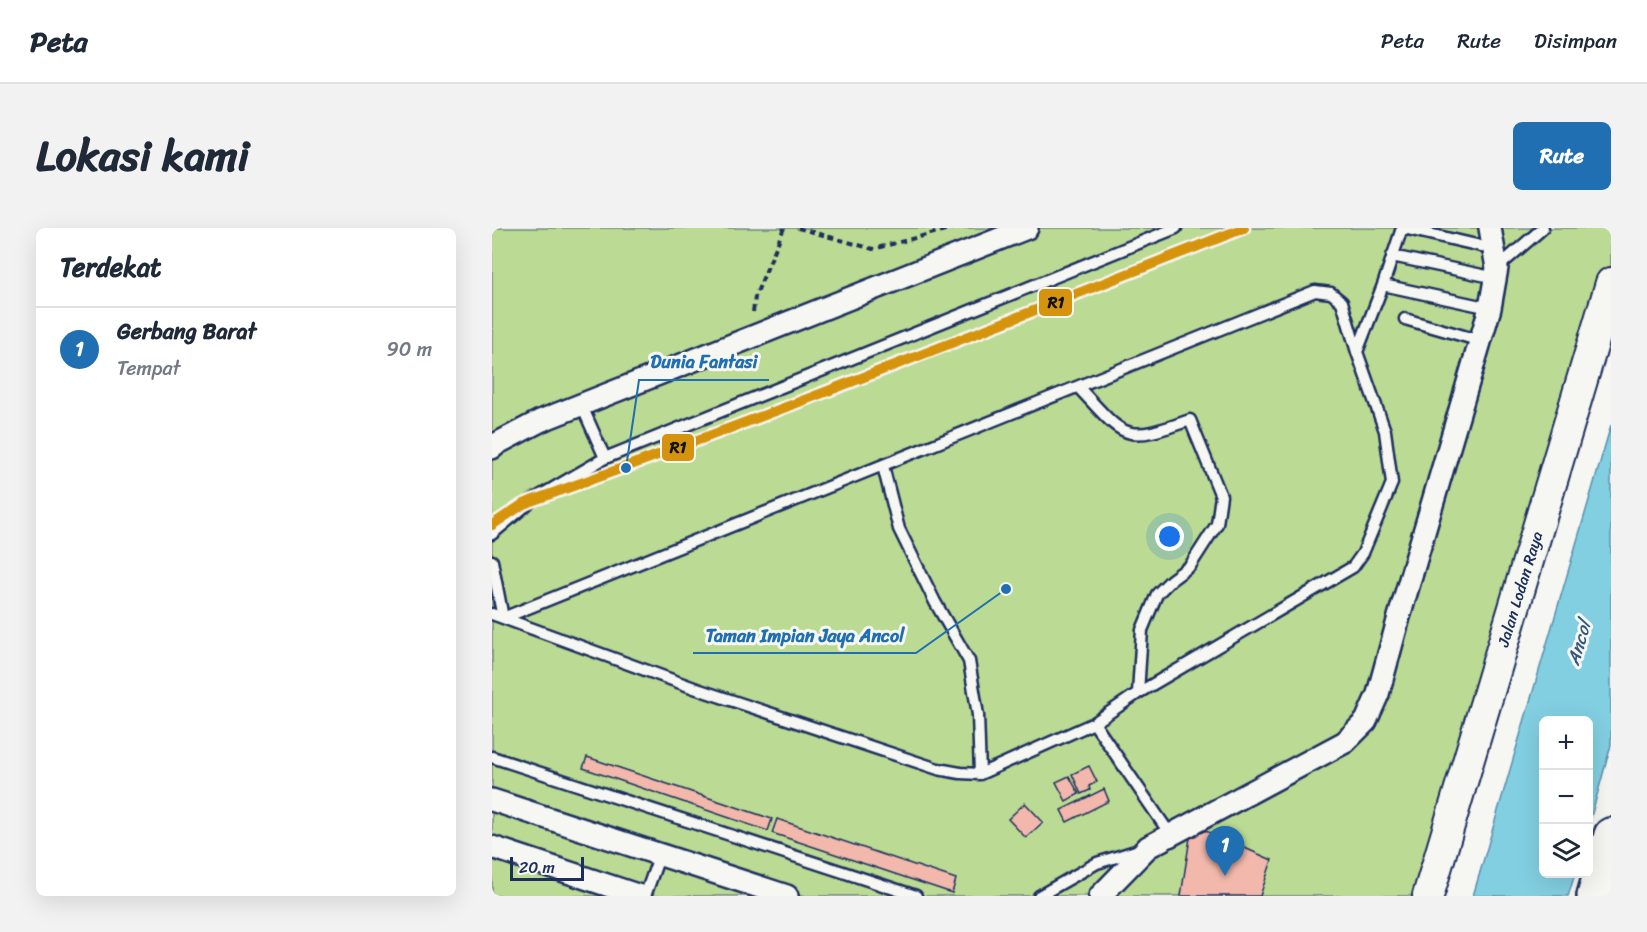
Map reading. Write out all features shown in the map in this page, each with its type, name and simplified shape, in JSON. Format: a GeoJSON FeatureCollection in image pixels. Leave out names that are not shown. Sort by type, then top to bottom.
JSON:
{"type":"FeatureCollection","features":[{"type":"Feature","properties":{"kind":"highway"},"geometry":{"type":"LineString","coordinates":[[1594,896],[1611,836]]}},
{"type":"Feature","properties":{"kind":"main road","name":"Jalan Lodan Raya"},"geometry":{"type":"LineString","coordinates":[[1428,896],[1611,283]]}},
{"type":"Feature","properties":{"kind":"street"},"geometry":{"type":"LineString","coordinates":[[494,443],[581,404],[1027,228]]}},
{"type":"Feature","properties":{"kind":"street"},"geometry":{"type":"LineString","coordinates":[[1100,896],[1148,847],[1345,742],[1366,721],[1378,694],[1490,308],[1496,265],[1490,228]]}},
{"type":"Feature","properties":{"kind":"street"},"geometry":{"type":"LineString","coordinates":[[492,800],[787,896]]}},
{"type":"Feature","properties":{"kind":"street"},"geometry":{"type":"LineString","coordinates":[[492,847],[640,896]]}},
{"type":"Feature","properties":{"kind":"lane"},"geometry":{"type":"LineString","coordinates":[[492,534],[531,501],[605,458],[1176,228]]}},
{"type":"Feature","properties":{"kind":"lane"},"geometry":{"type":"LineString","coordinates":[[1357,352],[1402,228],[1496,265]]}},
{"type":"Feature","properties":{"kind":"lane"},"geometry":{"type":"LineString","coordinates":[[1392,256],[1496,265],[1543,228]]}},
{"type":"Feature","properties":{"kind":"lane"},"geometry":{"type":"LineString","coordinates":[[1383,285],[1490,308]]}},
{"type":"Feature","properties":{"kind":"lane"},"geometry":{"type":"LineString","coordinates":[[1315,291],[1331,293],[1342,302],[1385,431],[1392,483],[1363,554],[1353,567],[1138,693],[1094,723],[980,774],[949,771],[909,759],[696,689],[497,616],[883,466],[1315,291]]}},
{"type":"Feature","properties":{"kind":"lane"},"geometry":{"type":"LineString","coordinates":[[1405,320],[1481,341]]}},
{"type":"Feature","properties":{"kind":"lane"},"geometry":{"type":"LineString","coordinates":[[1079,388],[1116,428],[1132,435],[1152,434],[1190,420],[1221,496],[1217,524],[1190,566],[1170,580],[1158,594],[1142,630],[1138,693]]}},
{"type":"Feature","properties":{"kind":"lane"},"geometry":{"type":"LineString","coordinates":[[581,404],[605,458]]}},
{"type":"Feature","properties":{"kind":"lane"},"geometry":{"type":"LineString","coordinates":[[883,466],[898,529],[969,662],[978,716],[980,774]]}},
{"type":"Feature","properties":{"kind":"lane"},"geometry":{"type":"LineString","coordinates":[[492,561],[497,616]]}},
{"type":"Feature","properties":{"kind":"lane"},"geometry":{"type":"LineString","coordinates":[[1094,723],[1170,834]]}},
{"type":"Feature","properties":{"kind":"lane"},"geometry":{"type":"LineString","coordinates":[[492,757],[916,896]]}},
{"type":"Feature","properties":{"kind":"lane"},"geometry":{"type":"LineString","coordinates":[[1039,896],[1097,863],[1148,847]]}},
{"type":"Feature","properties":{"kind":"lane"},"geometry":{"type":"LineString","coordinates":[[645,896],[660,854]]}},
{"type":"Feature","properties":{"kind":"path"},"geometry":{"type":"LineString","coordinates":[[760,333],[752,313],[755,297],[784,228]]}},
{"type":"Feature","properties":{"kind":"path"},"geometry":{"type":"LineString","coordinates":[[798,228],[873,249],[953,228]]}},
{"type":"Feature","properties":{"kind":"green space"},"geometry":{"type":"Polygon","coordinates":[[[492,228],[1611,228],[1611,283],[1428,896],[492,896],[492,228]]]}},
{"type":"Feature","properties":{"kind":"water","name":"Ancol"},"geometry":{"type":"Polygon","coordinates":[[[1611,425],[1611,745],[1593,810],[1593,716],[1539,716],[1539,878],[1574,878],[1568,896],[1473,896],[1611,425]]]}},
{"type":"Feature","properties":{"kind":"building"},"geometry":{"type":"Polygon","coordinates":[[[587,757],[772,819],[768,831],[583,768],[587,757]]]}},
{"type":"Feature","properties":{"kind":"building"},"geometry":{"type":"Polygon","coordinates":[[[1089,766],[1097,782],[1089,786],[1090,790],[1081,794],[1072,774],[1089,766]]]}},
{"type":"Feature","properties":{"kind":"building"},"geometry":{"type":"Polygon","coordinates":[[[1069,776],[1079,794],[1066,801],[1056,782],[1069,776]]]}},
{"type":"Feature","properties":{"kind":"building"},"geometry":{"type":"Polygon","coordinates":[[[1104,789],[1109,801],[1067,822],[1061,810],[1104,789]]]}},
{"type":"Feature","properties":{"kind":"building"},"geometry":{"type":"Polygon","coordinates":[[[1025,803],[1043,822],[1026,838],[1008,819],[1025,803]]]}},
{"type":"Feature","properties":{"kind":"building"},"geometry":{"type":"Polygon","coordinates":[[[777,819],[956,879],[952,893],[772,833],[777,819]]]}},
{"type":"Feature","properties":{"kind":"building"},"geometry":{"type":"Polygon","coordinates":[[[1192,825],[1272,860],[1260,896],[1181,896],[1192,825]]]}},
{"type":"Feature","properties":{"kind":"transit line","name":"R1"},"geometry":{"type":"LineString","coordinates":[[492,525],[531,501],[800,402],[1244,228]]}},
{"type":"Feature","properties":{"kind":"place","name":"Dunia Fantasi"},"geometry":{"type":"Point","coordinates":[626,468]}},
{"type":"Feature","properties":{"kind":"place","name":"Taman Impian Jaya Ancol"},"geometry":{"type":"Point","coordinates":[1006,589]}},
{"type":"Feature","properties":{"kind":"place","name":"Gerbang Barat"},"geometry":{"type":"Point","coordinates":[1225,876]}}]}
